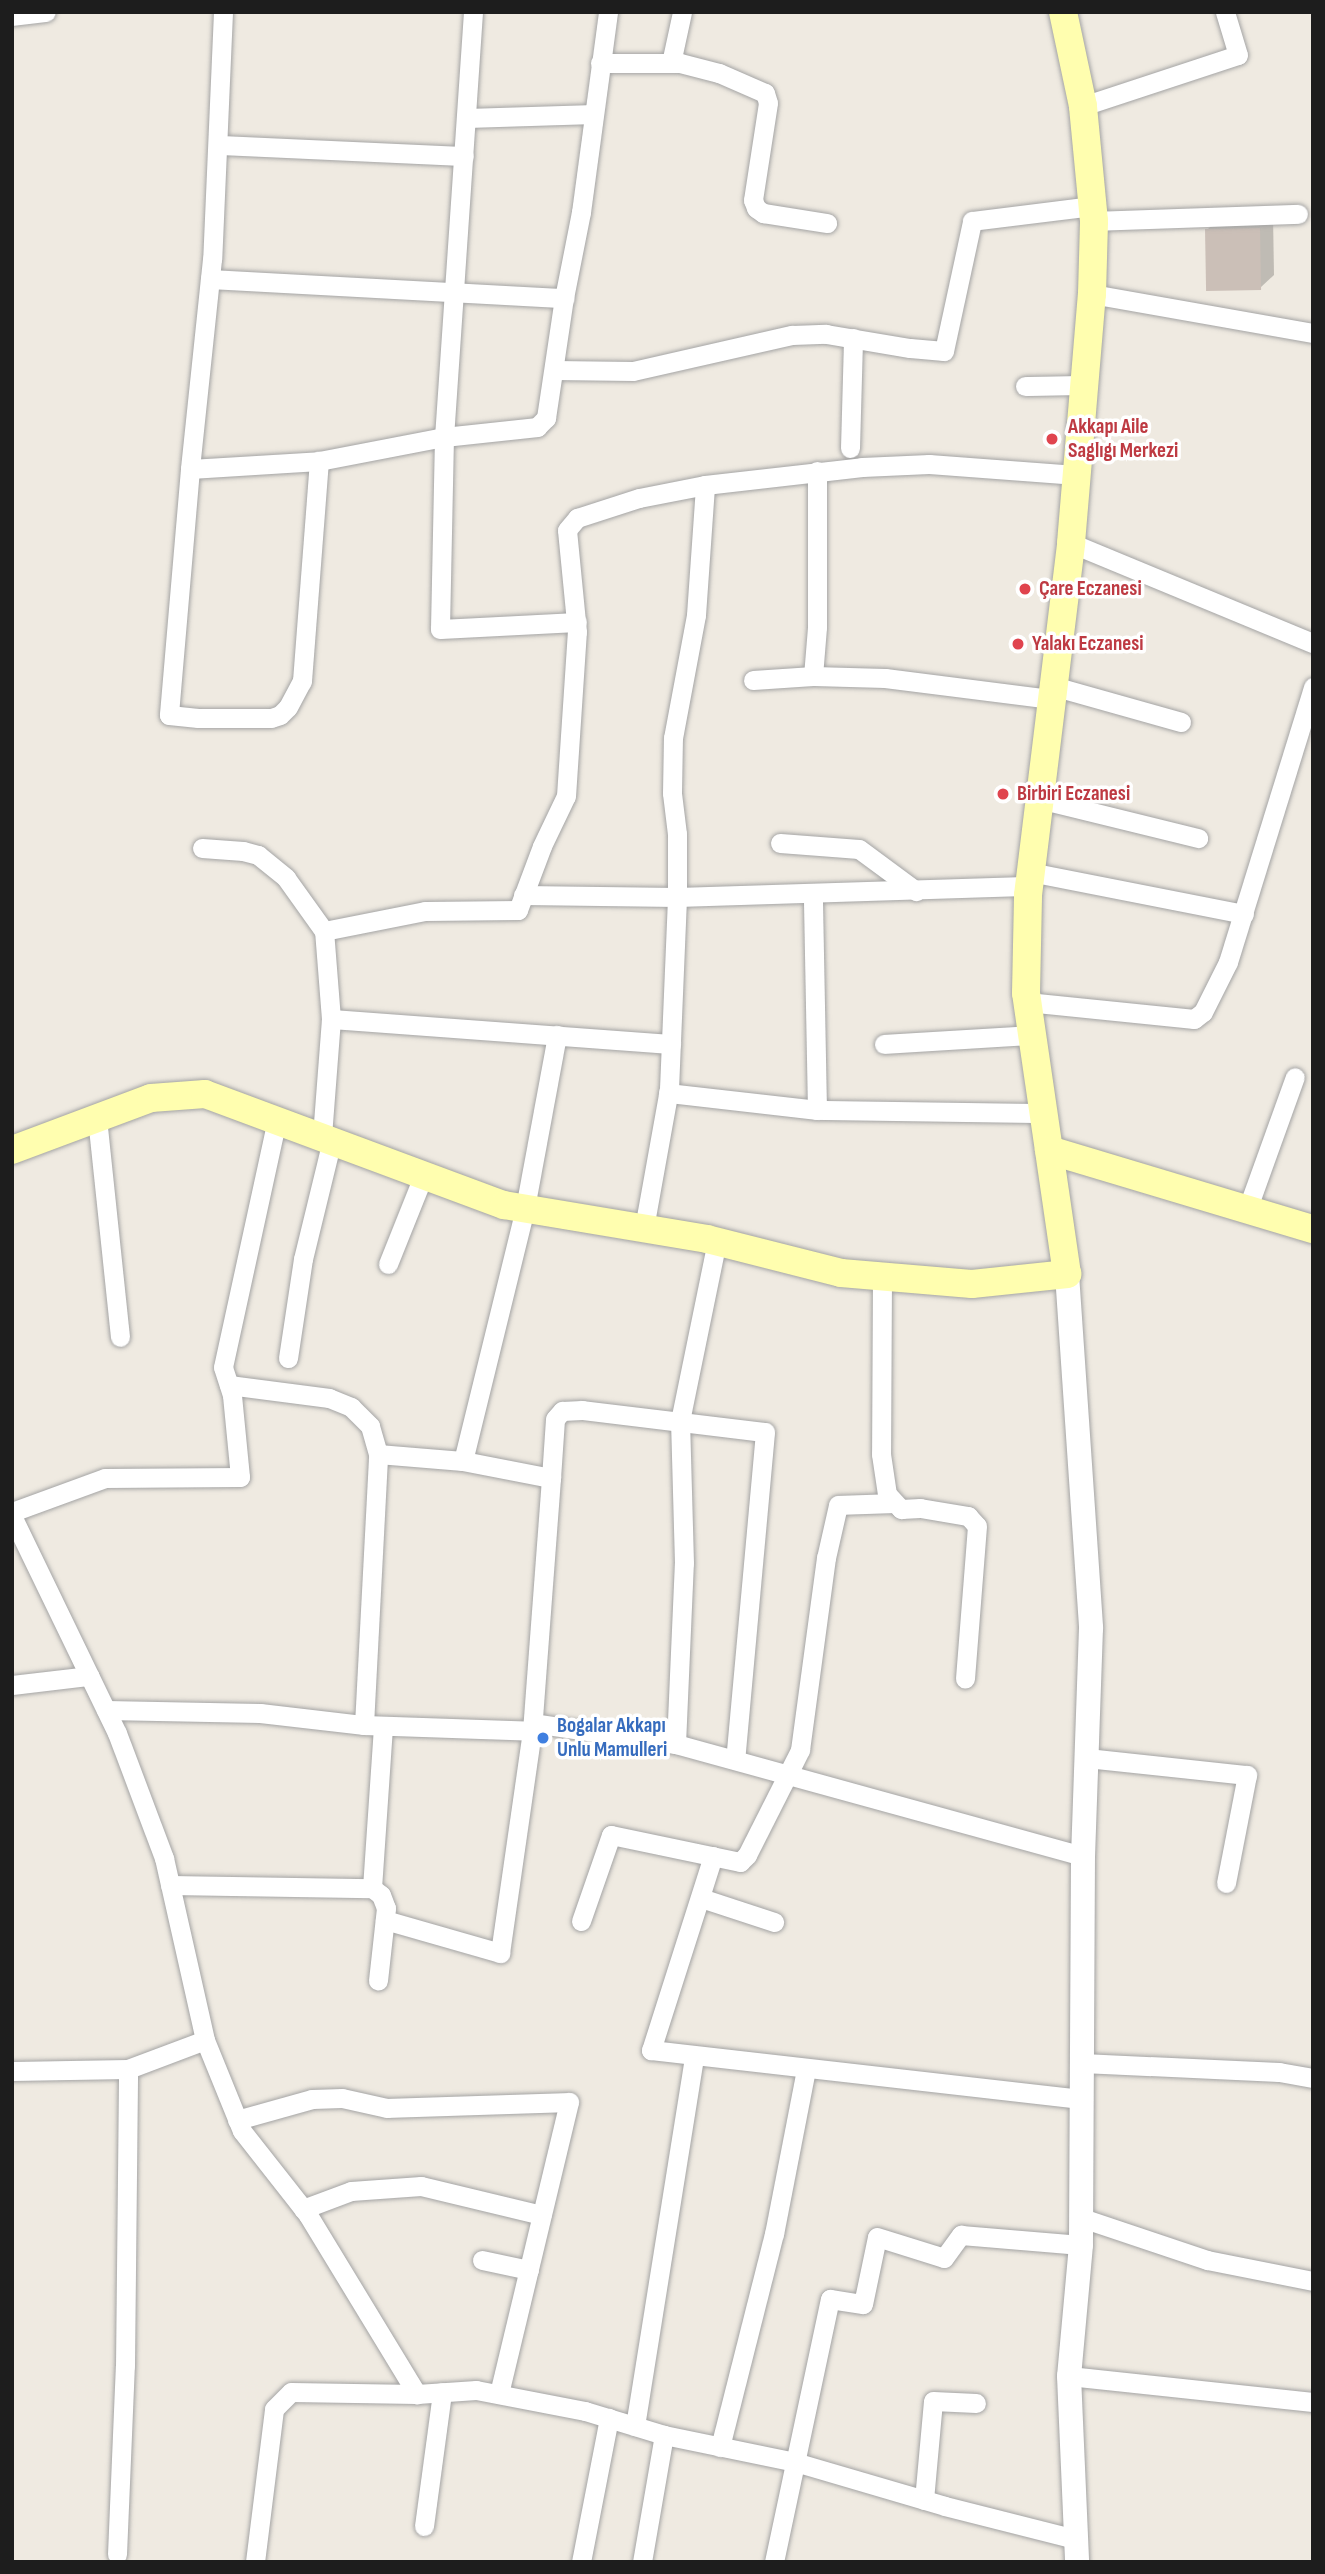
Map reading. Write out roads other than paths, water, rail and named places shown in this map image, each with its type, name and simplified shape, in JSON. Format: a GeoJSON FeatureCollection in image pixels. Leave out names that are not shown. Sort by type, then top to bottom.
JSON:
{"type":"FeatureCollection","features":[{"type":"Feature","properties":{"kind":"main road"},"geometry":{"type":"LineString","coordinates":[[12,1150],[151,1098],[205,1094],[504,1205],[717,1241],[841,1273],[972,1284],[1067,1274],[1027,1002],[1029,879],[1071,543],[1092,294],[1093,214],[1083,106],[1063,12]]}},
{"type":"Feature","properties":{"kind":"main road"},"geometry":{"type":"LineString","coordinates":[[1049,1150],[1313,1229]]}},
{"type":"Feature","properties":{"kind":"street"},"geometry":{"type":"LineString","coordinates":[[12,16],[47,12]]}},
{"type":"Feature","properties":{"kind":"street"},"geometry":{"type":"LineString","coordinates":[[223,12],[219,145],[210,279],[190,469],[169,715],[198,718],[271,718],[288,707],[302,681],[319,461]]}},
{"type":"Feature","properties":{"kind":"street"},"geometry":{"type":"LineString","coordinates":[[474,12],[444,437],[440,629],[577,622]]}},
{"type":"Feature","properties":{"kind":"street"},"geometry":{"type":"LineString","coordinates":[[190,469],[319,461],[444,437],[537,427],[546,418],[564,298],[582,212],[608,12]]}},
{"type":"Feature","properties":{"kind":"street"},"geometry":{"type":"LineString","coordinates":[[671,63],[682,12]]}},
{"type":"Feature","properties":{"kind":"street"},"geometry":{"type":"LineString","coordinates":[[1083,106],[1238,55],[1225,12]]}},
{"type":"Feature","properties":{"kind":"street"},"geometry":{"type":"LineString","coordinates":[[600,63],[671,63],[719,73],[765,93],[768,103],[753,200],[756,208],[763,213],[827,223]]}},
{"type":"Feature","properties":{"kind":"street"},"geometry":{"type":"LineString","coordinates":[[468,118],[593,114]]}},
{"type":"Feature","properties":{"kind":"street"},"geometry":{"type":"LineString","coordinates":[[219,145],[464,156]]}},
{"type":"Feature","properties":{"kind":"street"},"geometry":{"type":"LineString","coordinates":[[554,370],[633,370],[792,335],[826,334],[944,351],[971,221],[1093,214],[1298,214]]}},
{"type":"Feature","properties":{"kind":"street"},"geometry":{"type":"LineString","coordinates":[[210,279],[564,298]]}},
{"type":"Feature","properties":{"kind":"street"},"geometry":{"type":"LineString","coordinates":[[1092,294],[1313,333]]}},
{"type":"Feature","properties":{"kind":"street"},"geometry":{"type":"LineString","coordinates":[[850,448],[853,338]]}},
{"type":"Feature","properties":{"kind":"street"},"geometry":{"type":"LineString","coordinates":[[1025,386],[1084,385]]}},
{"type":"Feature","properties":{"kind":"street"},"geometry":{"type":"LineString","coordinates":[[324,931],[425,911],[518,910],[542,846],[566,796],[577,622],[567,530],[571,523],[592,511],[639,498],[705,485],[817,471],[929,464],[1077,475]]}},
{"type":"Feature","properties":{"kind":"street"},"geometry":{"type":"LineString","coordinates":[[813,676],[817,627],[817,471]]}},
{"type":"Feature","properties":{"kind":"street"},"geometry":{"type":"LineString","coordinates":[[644,1228],[668,1093],[677,897],[677,834],[671,793],[673,738],[696,615],[705,485]]}},
{"type":"Feature","properties":{"kind":"street"},"geometry":{"type":"LineString","coordinates":[[1071,543],[1313,643]]}},
{"type":"Feature","properties":{"kind":"street"},"geometry":{"type":"LineString","coordinates":[[752,680],[813,676],[1052,692],[1181,722]]}},
{"type":"Feature","properties":{"kind":"street"},"geometry":{"type":"LineString","coordinates":[[1027,1002],[1194,1019],[1203,1012],[1228,962],[1313,687]]}},
{"type":"Feature","properties":{"kind":"street"},"geometry":{"type":"LineString","coordinates":[[1039,799],[1198,838]]}},
{"type":"Feature","properties":{"kind":"street"},"geometry":{"type":"LineString","coordinates":[[780,843],[859,849],[916,891]]}},
{"type":"Feature","properties":{"kind":"street"},"geometry":{"type":"LineString","coordinates":[[202,848],[243,850],[258,855],[286,878],[324,931],[331,1019],[327,1138],[303,1259],[288,1358]]}},
{"type":"Feature","properties":{"kind":"street"},"geometry":{"type":"LineString","coordinates":[[523,895],[813,895],[916,891],[1029,879],[1244,914]]}},
{"type":"Feature","properties":{"kind":"street"},"geometry":{"type":"LineString","coordinates":[[813,895],[817,1110]]}},
{"type":"Feature","properties":{"kind":"street"},"geometry":{"type":"LineString","coordinates":[[331,1019],[671,1044]]}},
{"type":"Feature","properties":{"kind":"street"},"geometry":{"type":"LineString","coordinates":[[463,1461],[525,1208],[557,1035]]}},
{"type":"Feature","properties":{"kind":"street"},"geometry":{"type":"LineString","coordinates":[[884,1044],[1032,1035]]}},
{"type":"Feature","properties":{"kind":"street"},"geometry":{"type":"LineString","coordinates":[[1247,1210],[1295,1077]]}},
{"type":"Feature","properties":{"kind":"street"},"geometry":{"type":"LineString","coordinates":[[668,1093],[817,1110],[1043,1113]]}},
{"type":"Feature","properties":{"kind":"street"},"geometry":{"type":"LineString","coordinates":[[97,1118],[120,1337]]}},
{"type":"Feature","properties":{"kind":"street"},"geometry":{"type":"LineString","coordinates":[[276,1119],[223,1367],[229,1385],[240,1477],[105,1478],[12,1514],[21,1556],[106,1710],[164,1858],[205,2040],[242,2131],[303,2209],[418,2394]]}},
{"type":"Feature","properties":{"kind":"street"},"geometry":{"type":"LineString","coordinates":[[388,1264],[424,1174]]}},
{"type":"Feature","properties":{"kind":"street"},"geometry":{"type":"LineString","coordinates":[[676,1744],[684,1563],[680,1421],[717,1241]]}},
{"type":"Feature","properties":{"kind":"street"},"geometry":{"type":"LineString","coordinates":[[255,2562],[274,2409],[279,2401],[291,2392],[418,2394],[475,2390],[499,2394],[608,2418],[664,2435],[794,2462],[924,2500],[1076,2550],[1069,2376],[1082,2218],[1083,1856],[1091,1628],[1067,1274]]}},
{"type":"Feature","properties":{"kind":"street"},"geometry":{"type":"LineString","coordinates":[[882,1276],[881,1454],[887,1494],[901,1509],[968,1516],[978,1526],[965,1679]]}},
{"type":"Feature","properties":{"kind":"street"},"geometry":{"type":"LineString","coordinates":[[229,1385],[329,1398],[351,1407],[370,1426],[378,1454],[372,1888]]}},
{"type":"Feature","properties":{"kind":"street"},"geometry":{"type":"LineString","coordinates":[[385,1920],[500,1953],[533,1727],[555,1419],[562,1411],[582,1410],[765,1432],[735,1759]]}},
{"type":"Feature","properties":{"kind":"street"},"geometry":{"type":"LineString","coordinates":[[378,1454],[463,1461],[551,1478]]}},
{"type":"Feature","properties":{"kind":"street"},"geometry":{"type":"LineString","coordinates":[[581,1920],[611,1835],[740,1862],[747,1855],[800,1750],[826,1558],[838,1505],[893,1503]]}},
{"type":"Feature","properties":{"kind":"street"},"geometry":{"type":"LineString","coordinates":[[12,1685],[89,1676]]}},
{"type":"Feature","properties":{"kind":"street"},"geometry":{"type":"LineString","coordinates":[[106,1710],[260,1713],[373,1726],[533,1727],[676,1744],[1083,1856]]}},
{"type":"Feature","properties":{"kind":"street"},"geometry":{"type":"LineString","coordinates":[[1087,1758],[1247,1774],[1226,1883]]}},
{"type":"Feature","properties":{"kind":"street"},"geometry":{"type":"LineString","coordinates":[[713,1856],[651,2050],[1083,2099]]}},
{"type":"Feature","properties":{"kind":"street"},"geometry":{"type":"LineString","coordinates":[[170,1885],[372,1888],[382,1895],[385,1920],[378,1981]]}},
{"type":"Feature","properties":{"kind":"street"},"geometry":{"type":"LineString","coordinates":[[701,1898],[774,1922]]}},
{"type":"Feature","properties":{"kind":"street"},"geometry":{"type":"LineString","coordinates":[[12,2071],[128,2068],[205,2040]]}},
{"type":"Feature","properties":{"kind":"street"},"geometry":{"type":"LineString","coordinates":[[635,2426],[694,2056]]}},
{"type":"Feature","properties":{"kind":"street"},"geometry":{"type":"LineString","coordinates":[[1082,2063],[1267,2071],[1313,2078]]}},
{"type":"Feature","properties":{"kind":"street"},"geometry":{"type":"LineString","coordinates":[[117,2554],[125,2366],[128,2068]]}},
{"type":"Feature","properties":{"kind":"street"},"geometry":{"type":"LineString","coordinates":[[720,2447],[774,2234],[806,2069]]}},
{"type":"Feature","properties":{"kind":"street"},"geometry":{"type":"LineString","coordinates":[[237,2120],[312,2099],[342,2098],[387,2108],[569,2102],[499,2394]]}},
{"type":"Feature","properties":{"kind":"street"},"geometry":{"type":"LineString","coordinates":[[303,2209],[351,2191],[421,2186],[542,2215]]}},
{"type":"Feature","properties":{"kind":"street"},"geometry":{"type":"LineString","coordinates":[[1082,2218],[1208,2260],[1313,2281]]}},
{"type":"Feature","properties":{"kind":"street"},"geometry":{"type":"LineString","coordinates":[[774,2562],[830,2299],[863,2304],[877,2237],[944,2258],[961,2235],[1081,2245]]}},
{"type":"Feature","properties":{"kind":"street"},"geometry":{"type":"LineString","coordinates":[[482,2260],[529,2270]]}},
{"type":"Feature","properties":{"kind":"street"},"geometry":{"type":"LineString","coordinates":[[1069,2376],[1313,2402]]}},
{"type":"Feature","properties":{"kind":"street"},"geometry":{"type":"LineString","coordinates":[[424,2526],[442,2392]]}},
{"type":"Feature","properties":{"kind":"street"},"geometry":{"type":"LineString","coordinates":[[924,2500],[933,2400],[976,2403]]}},
{"type":"Feature","properties":{"kind":"street"},"geometry":{"type":"LineString","coordinates":[[581,2562],[608,2418]]}},
{"type":"Feature","properties":{"kind":"street"},"geometry":{"type":"LineString","coordinates":[[642,2562],[664,2435]]}},
{"type":"Feature","properties":{"kind":"place","name":"Akkapı Aile Saglıgı Merkezi"},"geometry":{"type":"Point","coordinates":[1052,439]}},
{"type":"Feature","properties":{"kind":"place","name":"Çare Eczanesi"},"geometry":{"type":"Point","coordinates":[1025,589]}},
{"type":"Feature","properties":{"kind":"place","name":"Yalakı Eczanesi"},"geometry":{"type":"Point","coordinates":[1018,644]}},
{"type":"Feature","properties":{"kind":"place","name":"Birbiri Eczanesi"},"geometry":{"type":"Point","coordinates":[1003,794]}},
{"type":"Feature","properties":{"kind":"place","name":"Bogalar Akkapı Unlu Mamulleri"},"geometry":{"type":"Point","coordinates":[543,1738]}}]}
